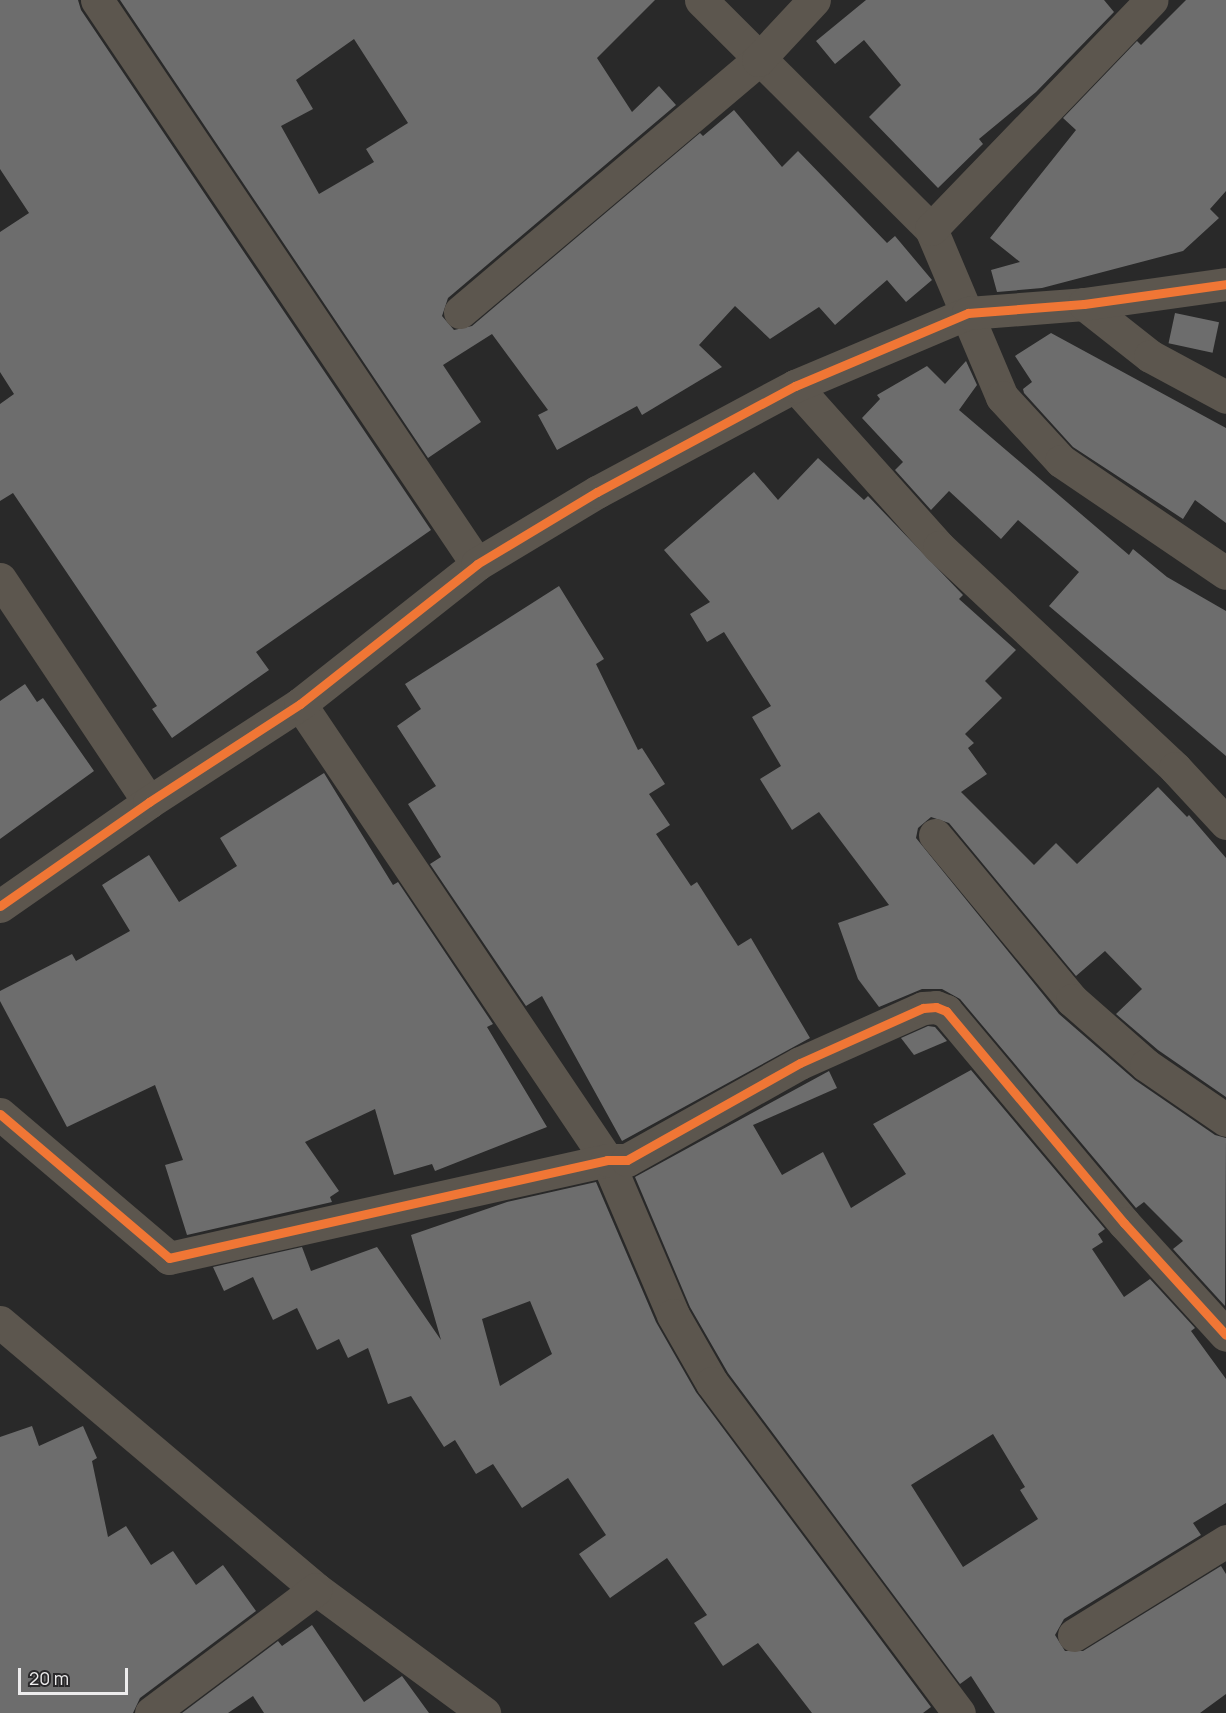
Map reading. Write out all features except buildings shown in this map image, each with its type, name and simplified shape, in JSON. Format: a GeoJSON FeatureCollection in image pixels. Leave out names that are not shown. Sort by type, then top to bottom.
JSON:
{"type":"FeatureCollection","features":[{"type":"Feature","properties":{"kind":"street"},"geometry":{"type":"LineString","coordinates":[[97,0],[477,564]]}},
{"type":"Feature","properties":{"kind":"street"},"geometry":{"type":"LineString","coordinates":[[701,0],[758,60],[931,229],[1002,397],[1061,461],[1226,573]]}},
{"type":"Feature","properties":{"kind":"street"},"geometry":{"type":"LineString","coordinates":[[460,312],[758,60],[814,0]]}},
{"type":"Feature","properties":{"kind":"street"},"geometry":{"type":"LineString","coordinates":[[931,229],[1151,0]]}},
{"type":"Feature","properties":{"kind":"street"},"geometry":{"type":"LineString","coordinates":[[0,906],[149,802],[300,704],[477,564],[559,517],[597,492],[795,386],[968,313],[1084,304],[1224,280]]}},
{"type":"Feature","properties":{"kind":"street"},"geometry":{"type":"LineString","coordinates":[[1084,304],[1150,356],[1226,397]]}},
{"type":"Feature","properties":{"kind":"street"},"geometry":{"type":"LineString","coordinates":[[795,386],[939,547],[1175,768],[1226,823]]}},
{"type":"Feature","properties":{"kind":"street"},"geometry":{"type":"LineString","coordinates":[[0,579],[149,802]]}},
{"type":"Feature","properties":{"kind":"street"},"geometry":{"type":"LineString","coordinates":[[300,704],[607,1160],[674,1315],[712,1383],[958,1713]]}},
{"type":"Feature","properties":{"kind":"street"},"geometry":{"type":"LineString","coordinates":[[935,835],[1072,1000],[1146,1065],[1226,1120]]}},
{"type":"Feature","properties":{"kind":"street"},"geometry":{"type":"LineString","coordinates":[[0,1114],[169,1258],[607,1160],[627,1160],[800,1064],[923,1008],[936,1006],[946,1011],[1124,1223],[1226,1335]]}},
{"type":"Feature","properties":{"kind":"street"},"geometry":{"type":"LineString","coordinates":[[0,1322],[316,1589],[484,1713]]}},
{"type":"Feature","properties":{"kind":"street"},"geometry":{"type":"LineString","coordinates":[[1074,1635],[1226,1541]]}},
{"type":"Feature","properties":{"kind":"street"},"geometry":{"type":"LineString","coordinates":[[151,1713],[316,1589]]}},
{"type":"Feature","properties":{"kind":"cycle path"},"geometry":{"type":"LineString","coordinates":[[0,906],[149,802],[300,704],[477,564],[597,492],[795,386],[968,313],[1084,304],[1226,284]]}},
{"type":"Feature","properties":{"kind":"cycle path"},"geometry":{"type":"LineString","coordinates":[[0,1114],[169,1258],[607,1160],[627,1160],[800,1063],[923,1008],[936,1007],[946,1011],[1124,1223],[1226,1335]]}}]}
